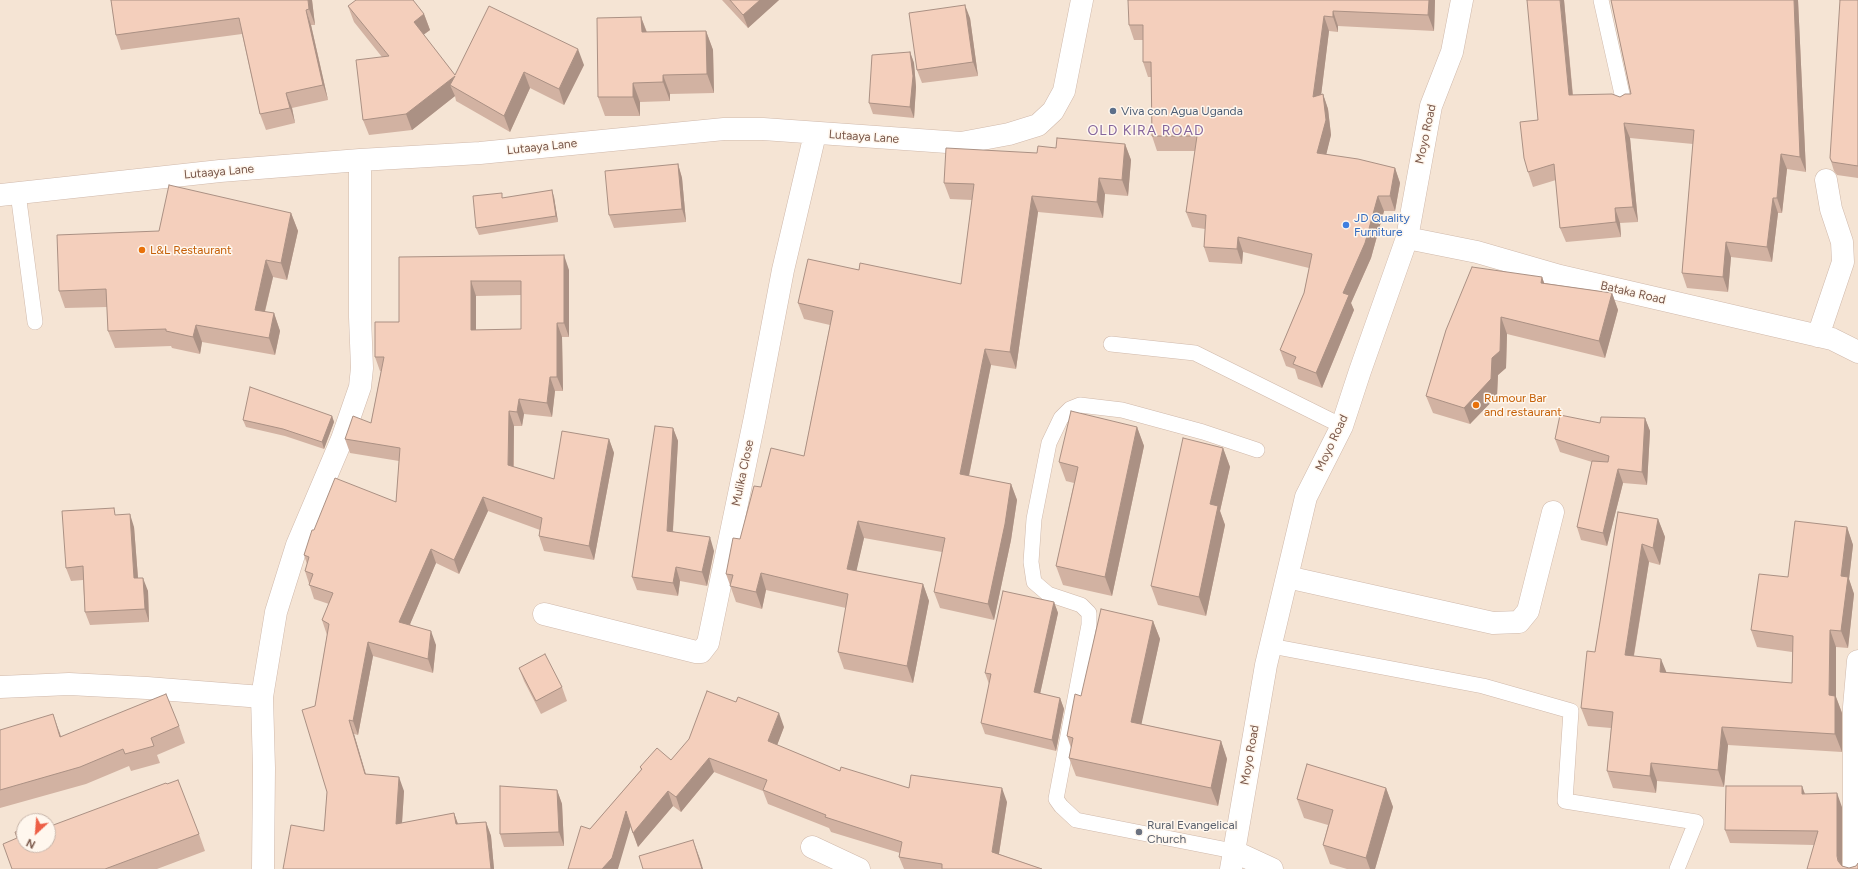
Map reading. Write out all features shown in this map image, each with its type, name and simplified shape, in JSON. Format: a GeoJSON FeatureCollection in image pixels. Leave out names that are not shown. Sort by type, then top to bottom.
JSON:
{"type":"FeatureCollection","features":[{"type":"Feature","properties":{"kind":"street","name":"Lutaaya Lane"},"geometry":{"type":"LineString","coordinates":[[9,194],[220,171],[360,160],[480,153],[724,129],[763,128],[815,134],[961,143],[1009,134],[1038,125],[1053,111],[1064,90],[1082,0]]}},
{"type":"Feature","properties":{"kind":"street","name":"Moyo Road"},"geometry":{"type":"LineString","coordinates":[[1232,860],[1271,646],[1306,498],[1342,426],[1360,371],[1408,238],[1431,106],[1452,52],[1462,0]]}},
{"type":"Feature","properties":{"kind":"street","name":"Mulika Close"},"geometry":{"type":"LineString","coordinates":[[544,614],[696,652],[701,652],[708,643],[755,417],[783,270],[815,134]]}},
{"type":"Feature","properties":{"kind":"street"},"geometry":{"type":"LineString","coordinates":[[263,869],[264,768],[262,697],[276,612],[297,545],[342,439],[360,387],[362,368],[360,317],[360,160]]}},
{"type":"Feature","properties":{"kind":"street"},"geometry":{"type":"LineString","coordinates":[[1818,336],[1843,262],[1842,242],[1832,209],[1826,180]]}},
{"type":"Feature","properties":{"kind":"street","name":"Bataka Road"},"geometry":{"type":"LineString","coordinates":[[1408,238],[1477,252],[1560,276],[1832,339],[1858,352]]}},
{"type":"Feature","properties":{"kind":"street"},"geometry":{"type":"LineString","coordinates":[[1287,577],[1493,624],[1519,622],[1528,611],[1553,512]]}},
{"type":"Feature","properties":{"kind":"street"},"geometry":{"type":"LineString","coordinates":[[1854,869],[1857,671]]}},
{"type":"Feature","properties":{"kind":"street"},"geometry":{"type":"LineString","coordinates":[[0,688],[69,684],[147,688],[262,697]]}},
{"type":"Feature","properties":{"kind":"street"},"geometry":{"type":"LineString","coordinates":[[812,847],[859,869]]}},
{"type":"Feature","properties":{"kind":"street"},"geometry":{"type":"LineString","coordinates":[[1232,860],[1272,869]]}},
{"type":"Feature","properties":{"kind":"lane"},"geometry":{"type":"LineString","coordinates":[[1601,0],[1624,103]]}},
{"type":"Feature","properties":{"kind":"lane"},"geometry":{"type":"LineString","coordinates":[[9,194],[35,322]]}},
{"type":"Feature","properties":{"kind":"lane"},"geometry":{"type":"LineString","coordinates":[[1111,344],[1195,353],[1342,426]]}},
{"type":"Feature","properties":{"kind":"lane"},"geometry":{"type":"LineString","coordinates":[[1232,860],[1076,820],[1061,806],[1056,799],[1089,626],[1089,613],[1081,605],[1048,594],[1034,582],[1031,562],[1034,519],[1049,443],[1061,418],[1070,409],[1080,404],[1122,410],[1203,432],[1257,450]]}},
{"type":"Feature","properties":{"kind":"lane"},"geometry":{"type":"LineString","coordinates":[[1271,646],[1483,686],[1571,711],[1565,801],[1696,822],[1677,869]]}},
{"type":"Feature","properties":{"kind":"shaded area"},"geometry":{"type":"Polygon","coordinates":[[[0,0],[1858,0],[1858,869],[0,869],[0,0]]]}},
{"type":"Feature","properties":{"kind":"building"},"geometry":{"type":"Polygon","coordinates":[[[111,0],[308,0],[309,9],[306,10],[323,85],[286,93],[290,108],[260,114],[239,18],[116,35],[111,0]]]}},
{"type":"Feature","properties":{"kind":"building"},"geometry":{"type":"Polygon","coordinates":[[[356,0],[413,0],[424,14],[414,22],[455,75],[489,6],[578,49],[559,89],[524,72],[504,116],[450,85],[455,76],[406,114],[363,120],[356,60],[389,56],[348,6],[356,0]]]}},
{"type":"Feature","properties":{"kind":"building"},"geometry":{"type":"Polygon","coordinates":[[[730,0],[760,0],[743,15],[730,0]]]}},
{"type":"Feature","properties":{"kind":"building"},"geometry":{"type":"Polygon","coordinates":[[[1128,0],[1429,0],[1428,15],[1333,11],[1333,17],[1324,16],[1313,97],[1323,94],[1326,120],[1317,153],[1358,159],[1395,168],[1390,196],[1378,196],[1365,243],[1343,293],[1349,295],[1316,373],[1293,364],[1296,357],[1280,350],[1304,293],[1312,254],[1238,237],[1237,249],[1204,247],[1206,215],[1186,212],[1197,136],[1152,136],[1151,62],[1143,62],[1143,25],[1129,25],[1128,0]]]}},
{"type":"Feature","properties":{"kind":"building"},"geometry":{"type":"Polygon","coordinates":[[[1527,0],[1560,0],[1569,95],[1612,94],[1620,97],[1625,94],[1631,94],[1611,0],[1794,0],[1800,157],[1781,154],[1777,198],[1773,198],[1767,247],[1726,242],[1723,277],[1682,273],[1694,130],[1624,123],[1633,207],[1615,208],[1616,222],[1560,228],[1554,164],[1528,172],[1524,158],[1520,122],[1538,120],[1527,0]]]}},
{"type":"Feature","properties":{"kind":"building"},"geometry":{"type":"Polygon","coordinates":[[[1840,0],[1858,0],[1858,166],[1832,162],[1830,158],[1840,0]]]}},
{"type":"Feature","properties":{"kind":"building"},"geometry":{"type":"Polygon","coordinates":[[[965,5],[973,62],[917,70],[909,13],[965,5]]]}},
{"type":"Feature","properties":{"kind":"building"},"geometry":{"type":"Polygon","coordinates":[[[641,17],[642,32],[706,31],[707,74],[663,75],[663,82],[633,83],[633,97],[598,97],[597,18],[641,17]]]}},
{"type":"Feature","properties":{"kind":"building"},"geometry":{"type":"Polygon","coordinates":[[[910,52],[913,76],[910,107],[869,103],[872,55],[910,52]]]}},
{"type":"Feature","properties":{"kind":"building"},"geometry":{"type":"Polygon","coordinates":[[[1057,138],[1125,144],[1122,180],[1099,178],[1097,202],[1032,196],[1010,352],[985,349],[960,474],[1011,484],[1005,524],[988,604],[934,592],[945,538],[858,521],[847,569],[923,584],[907,666],[838,652],[848,594],[761,573],[756,592],[730,586],[733,575],[726,574],[733,538],[740,539],[754,486],[761,487],[771,448],[804,456],[833,311],[798,303],[808,259],[859,270],[860,263],[961,284],[974,184],[944,183],[946,148],[1037,153],[1038,146],[1056,148],[1057,138]]]}},
{"type":"Feature","properties":{"kind":"building"},"geometry":{"type":"Polygon","coordinates":[[[678,164],[682,209],[609,215],[605,171],[678,164]]]}},
{"type":"Feature","properties":{"kind":"building"},"geometry":{"type":"Polygon","coordinates":[[[169,185],[291,213],[281,263],[266,260],[255,310],[274,313],[269,338],[196,325],[193,337],[166,331],[166,329],[108,331],[106,289],[59,291],[57,235],[159,231],[169,185]]]}},
{"type":"Feature","properties":{"kind":"building"},"geometry":{"type":"Polygon","coordinates":[[[552,190],[556,216],[476,228],[473,196],[502,193],[502,198],[552,190]]]}},
{"type":"Feature","properties":{"kind":"building"},"geometry":{"type":"Polygon","coordinates":[[[564,255],[564,323],[557,323],[557,377],[550,377],[547,403],[519,399],[517,412],[509,411],[508,465],[554,479],[562,431],[609,439],[589,546],[539,536],[542,518],[483,497],[454,560],[431,549],[399,622],[431,631],[428,659],[368,642],[353,721],[349,720],[365,774],[399,777],[396,824],[454,813],[456,824],[486,822],[491,869],[283,869],[291,825],[324,831],[327,792],[302,710],[315,706],[329,624],[322,620],[333,593],[309,585],[313,574],[305,571],[309,557],[304,555],[312,530],[314,530],[335,478],[396,502],[400,448],[345,439],[353,416],[371,423],[384,357],[375,357],[375,322],[399,322],[399,257],[564,255]],[[471,281],[471,330],[521,329],[521,281],[471,281]]]}},
{"type":"Feature","properties":{"kind":"building"},"geometry":{"type":"Polygon","coordinates":[[[1472,267],[1542,277],[1541,283],[1612,293],[1599,341],[1501,317],[1500,351],[1492,358],[1491,379],[1464,408],[1426,396],[1446,330],[1472,267]]]}},
{"type":"Feature","properties":{"kind":"building"},"geometry":{"type":"Polygon","coordinates":[[[250,387],[332,416],[322,442],[283,429],[243,420],[250,387]]]}},
{"type":"Feature","properties":{"kind":"building"},"geometry":{"type":"Polygon","coordinates":[[[1071,411],[1137,427],[1105,577],[1056,566],[1078,467],[1059,462],[1071,411]]]}},
{"type":"Feature","properties":{"kind":"building"},"geometry":{"type":"Polygon","coordinates":[[[1560,415],[1600,423],[1601,417],[1645,418],[1642,472],[1618,469],[1603,533],[1577,527],[1592,461],[1608,462],[1609,456],[1555,439],[1560,415]]]}},
{"type":"Feature","properties":{"kind":"building"},"geometry":{"type":"Polygon","coordinates":[[[655,426],[673,428],[667,531],[710,537],[702,572],[676,567],[673,583],[632,577],[655,426]]]}},
{"type":"Feature","properties":{"kind":"building"},"geometry":{"type":"Polygon","coordinates":[[[1183,438],[1223,448],[1210,504],[1218,506],[1199,597],[1151,586],[1183,438]]]}},
{"type":"Feature","properties":{"kind":"building"},"geometry":{"type":"Polygon","coordinates":[[[114,508],[115,515],[130,514],[134,578],[143,578],[145,609],[85,612],[83,566],[66,568],[62,511],[114,508]]]}},
{"type":"Feature","properties":{"kind":"building"},"geometry":{"type":"Polygon","coordinates":[[[1618,512],[1658,519],[1653,548],[1642,544],[1625,655],[1661,659],[1660,672],[1792,683],[1793,636],[1751,630],[1759,574],[1788,577],[1795,521],[1847,527],[1841,576],[1848,577],[1841,631],[1830,630],[1829,695],[1835,696],[1835,734],[1722,727],[1718,770],[1651,763],[1650,776],[1607,771],[1613,712],[1581,708],[1587,651],[1595,652],[1618,512]]]}},
{"type":"Feature","properties":{"kind":"building"},"geometry":{"type":"Polygon","coordinates":[[[1003,591],[1054,602],[1034,692],[1060,698],[1052,740],[981,723],[991,674],[985,673],[1003,591]]]}},
{"type":"Feature","properties":{"kind":"building"},"geometry":{"type":"Polygon","coordinates":[[[1101,609],[1153,621],[1131,722],[1221,741],[1211,788],[1069,758],[1073,738],[1067,736],[1075,694],[1081,696],[1101,609]]]}},
{"type":"Feature","properties":{"kind":"building"},"geometry":{"type":"Polygon","coordinates":[[[545,654],[562,687],[536,701],[519,668],[545,654]]]}},
{"type":"Feature","properties":{"kind":"building"},"geometry":{"type":"Polygon","coordinates":[[[707,691],[736,702],[738,697],[779,713],[768,741],[840,771],[841,767],[909,788],[911,775],[1002,788],[992,852],[1042,869],[942,869],[942,864],[899,857],[902,842],[825,817],[826,815],[763,790],[767,780],[709,758],[676,797],[668,791],[633,833],[626,811],[612,858],[602,869],[568,869],[581,826],[590,829],[642,769],[640,767],[657,748],[671,760],[689,739],[707,691]]]}},
{"type":"Feature","properties":{"kind":"building"},"geometry":{"type":"Polygon","coordinates":[[[166,694],[179,726],[151,738],[154,746],[125,754],[123,749],[80,767],[0,790],[0,730],[53,714],[60,737],[166,694]]]}},
{"type":"Feature","properties":{"kind":"building"},"geometry":{"type":"Polygon","coordinates":[[[1307,764],[1386,788],[1366,858],[1323,845],[1333,810],[1297,799],[1307,764]]]}},
{"type":"Feature","properties":{"kind":"building"},"geometry":{"type":"Polygon","coordinates":[[[178,780],[199,834],[105,869],[12,869],[3,844],[16,838],[16,853],[56,853],[56,824],[166,783],[167,784],[178,780]]]}},
{"type":"Feature","properties":{"kind":"building"},"geometry":{"type":"Polygon","coordinates":[[[500,786],[557,790],[559,832],[500,834],[500,786]]]}},
{"type":"Feature","properties":{"kind":"building"},"geometry":{"type":"Polygon","coordinates":[[[1726,786],[1802,786],[1802,794],[1837,793],[1838,861],[1842,866],[1849,868],[1856,866],[1858,863],[1858,869],[1807,869],[1818,831],[1725,830],[1726,786]]]}},
{"type":"Feature","properties":{"kind":"building"},"geometry":{"type":"Polygon","coordinates":[[[693,840],[702,869],[643,869],[639,856],[693,840]]]}},
{"type":"Feature","properties":{"kind":"place","name":"Viva con Agua Uganda"},"geometry":{"type":"Point","coordinates":[1113,111]}},
{"type":"Feature","properties":{"kind":"place","name":"JD Quality Furniture"},"geometry":{"type":"Point","coordinates":[1346,225]}},
{"type":"Feature","properties":{"kind":"place","name":"L&L Restaurant"},"geometry":{"type":"Point","coordinates":[142,250]}},
{"type":"Feature","properties":{"kind":"place","name":"Rumour Bar and restaurant"},"geometry":{"type":"Point","coordinates":[1476,405]}},
{"type":"Feature","properties":{"kind":"place","name":"Rural Evangelical Church"},"geometry":{"type":"Point","coordinates":[1139,832]}},
{"type":"Feature","properties":{"kind":"district","name":"OLD KIRA ROAD"},"geometry":{"type":"Point","coordinates":[1146,131]}}]}
